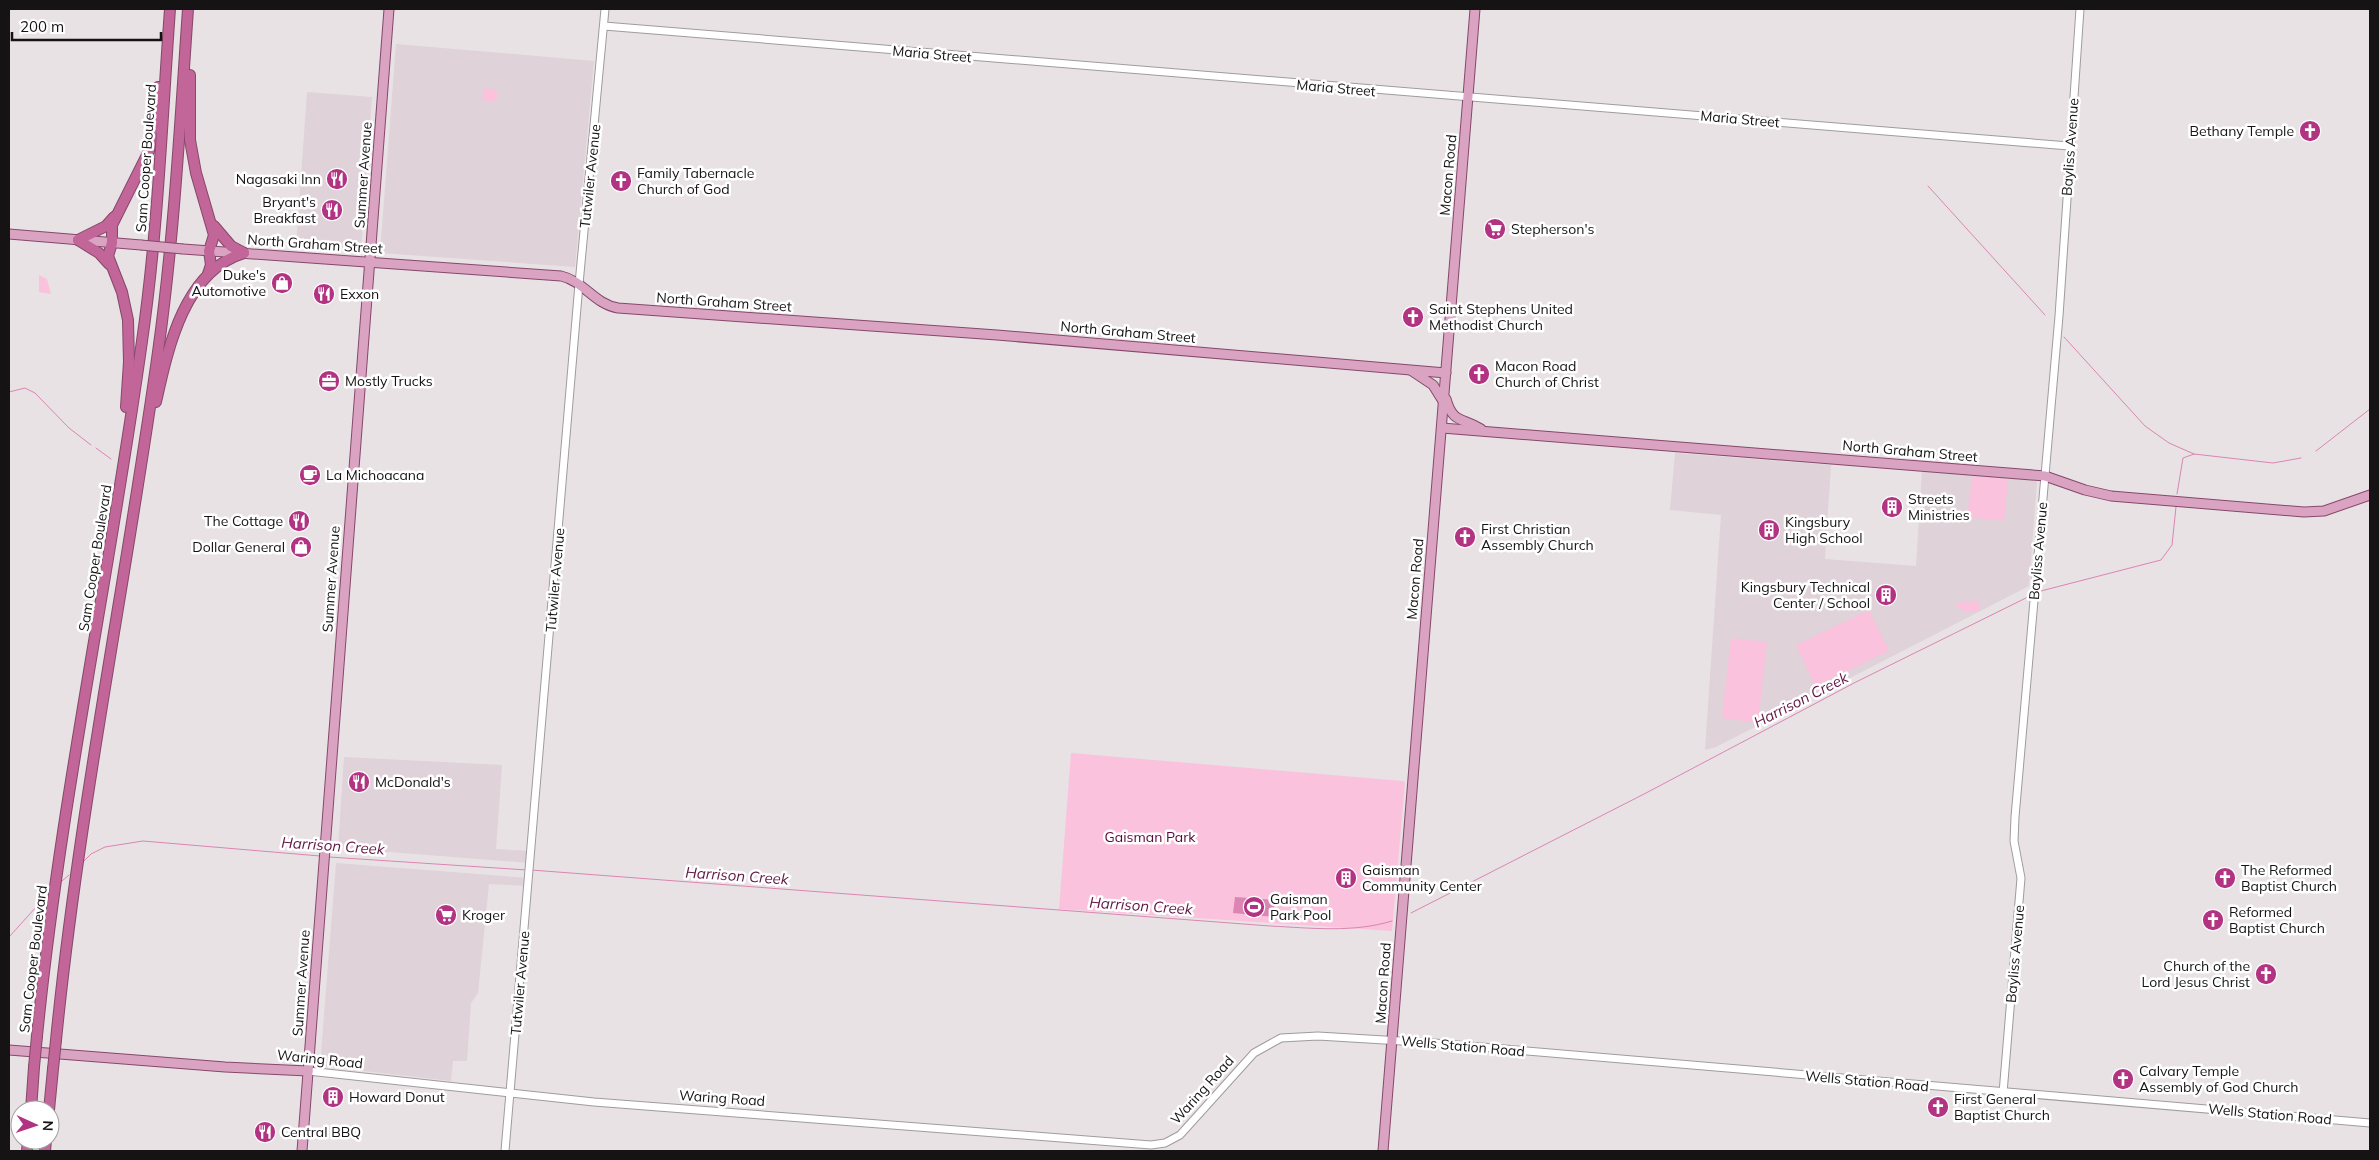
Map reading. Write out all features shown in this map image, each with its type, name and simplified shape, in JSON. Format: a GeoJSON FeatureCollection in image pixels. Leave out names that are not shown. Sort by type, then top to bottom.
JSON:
{"type":"FeatureCollection","features":[{"type":"Feature","properties":{"kind":"highway","name":"Sam Cooper Boulevard"},"geometry":{"type":"LineString","coordinates":[[32,1100],[58,868],[96,640],[142,339],[151,262],[170,9]]}},
{"type":"Feature","properties":{"kind":"highway","name":"Sam Cooper Boulevard"},"geometry":{"type":"LineString","coordinates":[[50,1100],[78,856],[158,354],[169,266],[188,9]]}},
{"type":"Feature","properties":{"kind":"highway"},"geometry":{"type":"LineString","coordinates":[[192,9],[190,140],[196,173],[214,235],[209,251],[211,265],[208,274]]}},
{"type":"Feature","properties":{"kind":"highway"},"geometry":{"type":"LineString","coordinates":[[115,518],[127,397],[129,339],[124,299],[108,260],[112,243],[112,225],[149,151],[161,64],[168,40]]}},
{"type":"Feature","properties":{"kind":"highway"},"geometry":{"type":"LineString","coordinates":[[78,240],[106,226],[118,212]]}},
{"type":"Feature","properties":{"kind":"highway"},"geometry":{"type":"LineString","coordinates":[[211,221],[231,246],[244,254]]}},
{"type":"Feature","properties":{"kind":"highway"},"geometry":{"type":"LineString","coordinates":[[78,240],[104,257],[112,268]]}},
{"type":"Feature","properties":{"kind":"highway"},"geometry":{"type":"LineString","coordinates":[[134,497],[158,391],[174,338],[196,288],[208,274],[229,258],[244,254]]}},
{"type":"Feature","properties":{"kind":"main road","name":"Summer Avenue"},"geometry":{"type":"LineString","coordinates":[[302,1151],[389,9]]}},
{"type":"Feature","properties":{"kind":"main road","name":"Macon Road"},"geometry":{"type":"LineString","coordinates":[[1383,1151],[1475,9]]}},
{"type":"Feature","properties":{"kind":"main road","name":"North Graham Street"},"geometry":{"type":"LineString","coordinates":[[9,234],[244,254],[561,276],[579,284],[604,305],[618,308],[997,335],[1446,373]]}},
{"type":"Feature","properties":{"kind":"main road"},"geometry":{"type":"LineString","coordinates":[[1410,370],[1433,385],[1444,398],[1454,417],[1485,431]]}},
{"type":"Feature","properties":{"kind":"main road","name":"North Graham Street"},"geometry":{"type":"LineString","coordinates":[[1442,428],[2045,476],[2085,490],[2111,496],[2294,511],[2324,511],[2370,495]]}},
{"type":"Feature","properties":{"kind":"main road","name":"Waring Road"},"geometry":{"type":"LineString","coordinates":[[9,1050],[308,1071]]}},
{"type":"Feature","properties":{"kind":"street","name":"Tutwiler Avenue"},"geometry":{"type":"LineString","coordinates":[[505,1151],[579,284],[605,9]]}},
{"type":"Feature","properties":{"kind":"street","name":"Bayliss Avenue"},"geometry":{"type":"LineString","coordinates":[[2003,1093],[2021,878],[2014,841],[2059,316],[2069,146],[2080,9]]}},
{"type":"Feature","properties":{"kind":"street","name":"Maria Street"},"geometry":{"type":"LineString","coordinates":[[604,26],[1468,99],[2069,146]]}},
{"type":"Feature","properties":{"kind":"street","name":"Waring Road"},"geometry":{"type":"LineString","coordinates":[[308,1071],[510,1095],[1151,1145],[1165,1143],[1180,1135],[1254,1053],[1281,1038],[1303,1035],[1393,1040]]}},
{"type":"Feature","properties":{"kind":"street","name":"Wells Station Road"},"geometry":{"type":"LineString","coordinates":[[1393,1040],[2370,1123]]}},
{"type":"Feature","properties":{"kind":"shaded area"},"geometry":{"type":"Polygon","coordinates":[[[396,44],[594,61],[575,267],[380,253],[396,44]]]}},
{"type":"Feature","properties":{"kind":"shaded area"},"geometry":{"type":"Polygon","coordinates":[[[307,92],[372,97],[361,250],[296,246],[307,92]]]}},
{"type":"Feature","properties":{"kind":"shaded area"},"geometry":{"type":"Polygon","coordinates":[[[1675,453],[1831,465],[1825,559],[1916,566],[1922,471],[2037,481],[2029,586],[1716,747],[1705,750],[1721,515],[1670,510],[1675,453]]]}},
{"type":"Feature","properties":{"kind":"shaded area"},"geometry":{"type":"Polygon","coordinates":[[[344,757],[502,765],[496,849],[531,851],[530,863],[338,848],[344,757]]]}},
{"type":"Feature","properties":{"kind":"shaded area"},"geometry":{"type":"Polygon","coordinates":[[[336,863],[528,878],[528,886],[489,884],[478,993],[471,1003],[467,1061],[453,1061],[451,1081],[320,1066],[336,863]]]}},
{"type":"Feature","properties":{"kind":"shaded area","name":"Gaisman Park Pool"},"geometry":{"type":"Polygon","coordinates":[[[1235,897],[1275,900],[1274,917],[1233,913],[1235,897]]]}},
{"type":"Feature","properties":{"kind":"green space"},"geometry":{"type":"Polygon","coordinates":[[[484,88],[496,90],[498,96],[494,102],[482,100],[484,88]]]}},
{"type":"Feature","properties":{"kind":"green space"},"geometry":{"type":"Polygon","coordinates":[[[39,275],[47,279],[51,294],[39,292],[39,275]]]}},
{"type":"Feature","properties":{"kind":"green space"},"geometry":{"type":"Polygon","coordinates":[[[1972,476],[2008,479],[2004,521],[1967,517],[1972,476]]]}},
{"type":"Feature","properties":{"kind":"green space"},"geometry":{"type":"Polygon","coordinates":[[[1962,601],[1979,602],[1979,612],[1961,611],[1961,608],[1955,607],[1956,603],[1961,604],[1962,601]]]}},
{"type":"Feature","properties":{"kind":"green space"},"geometry":{"type":"Polygon","coordinates":[[[1869,610],[1889,651],[1815,686],[1796,645],[1869,610]]]}},
{"type":"Feature","properties":{"kind":"green space"},"geometry":{"type":"Polygon","coordinates":[[[1731,638],[1767,642],[1758,723],[1722,718],[1731,638]]]}},
{"type":"Feature","properties":{"kind":"green space","name":"Gaisman Park"},"geometry":{"type":"Polygon","coordinates":[[[1071,753],[1405,782],[1392,931],[1059,909],[1071,753]]]}},
{"type":"Feature","properties":{"kind":"waterway"},"geometry":{"type":"LineString","coordinates":[[1928,186],[2045,315]]}},
{"type":"Feature","properties":{"kind":"waterway"},"geometry":{"type":"LineString","coordinates":[[2064,337],[2145,426],[2169,443],[2194,454]]}},
{"type":"Feature","properties":{"kind":"waterway"},"geometry":{"type":"LineString","coordinates":[[9,392],[25,388],[35,393],[69,428],[91,445]]}},
{"type":"Feature","properties":{"kind":"waterway","name":"Harrison Creek"},"geometry":{"type":"LineString","coordinates":[[2316,451],[2370,409]]}},
{"type":"Feature","properties":{"kind":"waterway"},"geometry":{"type":"LineString","coordinates":[[96,448],[111,459]]}},
{"type":"Feature","properties":{"kind":"waterway","name":"Harrison Creek"},"geometry":{"type":"LineString","coordinates":[[2177,494],[2183,458],[2194,454],[2273,463],[2301,458]]}},
{"type":"Feature","properties":{"kind":"waterway","name":"Harrison Creek"},"geometry":{"type":"LineString","coordinates":[[2037,592],[2161,560],[2172,545],[2176,507]]}},
{"type":"Feature","properties":{"kind":"waterway","name":"Harrison Creek"},"geometry":{"type":"LineString","coordinates":[[1411,913],[1646,793],[1856,682],[2032,595]]}},
{"type":"Feature","properties":{"kind":"waterway","name":"Harrison Creek"},"geometry":{"type":"LineString","coordinates":[[84,861],[91,854],[105,847],[143,841],[320,856]]}},
{"type":"Feature","properties":{"kind":"waterway","name":"Harrison Creek"},"geometry":{"type":"LineString","coordinates":[[329,857],[527,870]]}},
{"type":"Feature","properties":{"kind":"waterway","name":"Harrison Creek"},"geometry":{"type":"LineString","coordinates":[[531,870],[1270,926],[1347,928],[1377,925],[1392,921]]}},
{"type":"Feature","properties":{"kind":"waterway","name":"Harrison Creek"},"geometry":{"type":"LineString","coordinates":[[62,881],[69,875]]}},
{"type":"Feature","properties":{"kind":"waterway","name":"Harrison Creek"},"geometry":{"type":"LineString","coordinates":[[9,937],[47,895]]}},
{"type":"Feature","properties":{"kind":"place","name":"Bethany Temple"},"geometry":{"type":"Point","coordinates":[2310,131]}},
{"type":"Feature","properties":{"kind":"place","name":"Nagasaki Inn"},"geometry":{"type":"Point","coordinates":[337,179]}},
{"type":"Feature","properties":{"kind":"place","name":"Family Tabernacle Church of God"},"geometry":{"type":"Point","coordinates":[621,181]}},
{"type":"Feature","properties":{"kind":"place","name":"Bryant's Breakfast"},"geometry":{"type":"Point","coordinates":[332,210]}},
{"type":"Feature","properties":{"kind":"place","name":"Stepherson's"},"geometry":{"type":"Point","coordinates":[1495,229]}},
{"type":"Feature","properties":{"kind":"place","name":"Duke's Automotive"},"geometry":{"type":"Point","coordinates":[282,283]}},
{"type":"Feature","properties":{"kind":"place","name":"Exxon"},"geometry":{"type":"Point","coordinates":[324,294]}},
{"type":"Feature","properties":{"kind":"place","name":"Saint Stephens United Methodist Church"},"geometry":{"type":"Point","coordinates":[1413,317]}},
{"type":"Feature","properties":{"kind":"place","name":"Macon Road Church of Christ"},"geometry":{"type":"Point","coordinates":[1479,374]}},
{"type":"Feature","properties":{"kind":"place","name":"Mostly Trucks"},"geometry":{"type":"Point","coordinates":[329,381]}},
{"type":"Feature","properties":{"kind":"place","name":"La Michoacana"},"geometry":{"type":"Point","coordinates":[310,475]}},
{"type":"Feature","properties":{"kind":"place","name":"Streets Ministries"},"geometry":{"type":"Point","coordinates":[1892,507]}},
{"type":"Feature","properties":{"kind":"place","name":"The Cottage"},"geometry":{"type":"Point","coordinates":[299,521]}},
{"type":"Feature","properties":{"kind":"place","name":"Kingsbury High School"},"geometry":{"type":"Point","coordinates":[1769,530]}},
{"type":"Feature","properties":{"kind":"place","name":"First Christian Assembly Church"},"geometry":{"type":"Point","coordinates":[1465,537]}},
{"type":"Feature","properties":{"kind":"place","name":"Dollar General"},"geometry":{"type":"Point","coordinates":[301,547]}},
{"type":"Feature","properties":{"kind":"place","name":"Kingsbury Technical Center / School"},"geometry":{"type":"Point","coordinates":[1886,595]}},
{"type":"Feature","properties":{"kind":"place","name":"McDonald's"},"geometry":{"type":"Point","coordinates":[359,782]}},
{"type":"Feature","properties":{"kind":"place","name":"Gaisman Community Center"},"geometry":{"type":"Point","coordinates":[1346,878]}},
{"type":"Feature","properties":{"kind":"place","name":"The Reformed Baptist Church"},"geometry":{"type":"Point","coordinates":[2225,878]}},
{"type":"Feature","properties":{"kind":"place","name":"Gaisman Park Pool"},"geometry":{"type":"Point","coordinates":[1254,907]}},
{"type":"Feature","properties":{"kind":"place","name":"Kroger"},"geometry":{"type":"Point","coordinates":[446,915]}},
{"type":"Feature","properties":{"kind":"place","name":"Reformed Baptist Church"},"geometry":{"type":"Point","coordinates":[2213,920]}},
{"type":"Feature","properties":{"kind":"place","name":"Church of the Lord Jesus Christ"},"geometry":{"type":"Point","coordinates":[2266,974]}},
{"type":"Feature","properties":{"kind":"place","name":"Calvary Temple Assembly of God Church"},"geometry":{"type":"Point","coordinates":[2123,1079]}},
{"type":"Feature","properties":{"kind":"place","name":"Howard Donut"},"geometry":{"type":"Point","coordinates":[333,1097]}},
{"type":"Feature","properties":{"kind":"place","name":"First General Baptist Church"},"geometry":{"type":"Point","coordinates":[1938,1107]}},
{"type":"Feature","properties":{"kind":"place","name":"Central BBQ"},"geometry":{"type":"Point","coordinates":[265,1132]}}]}
